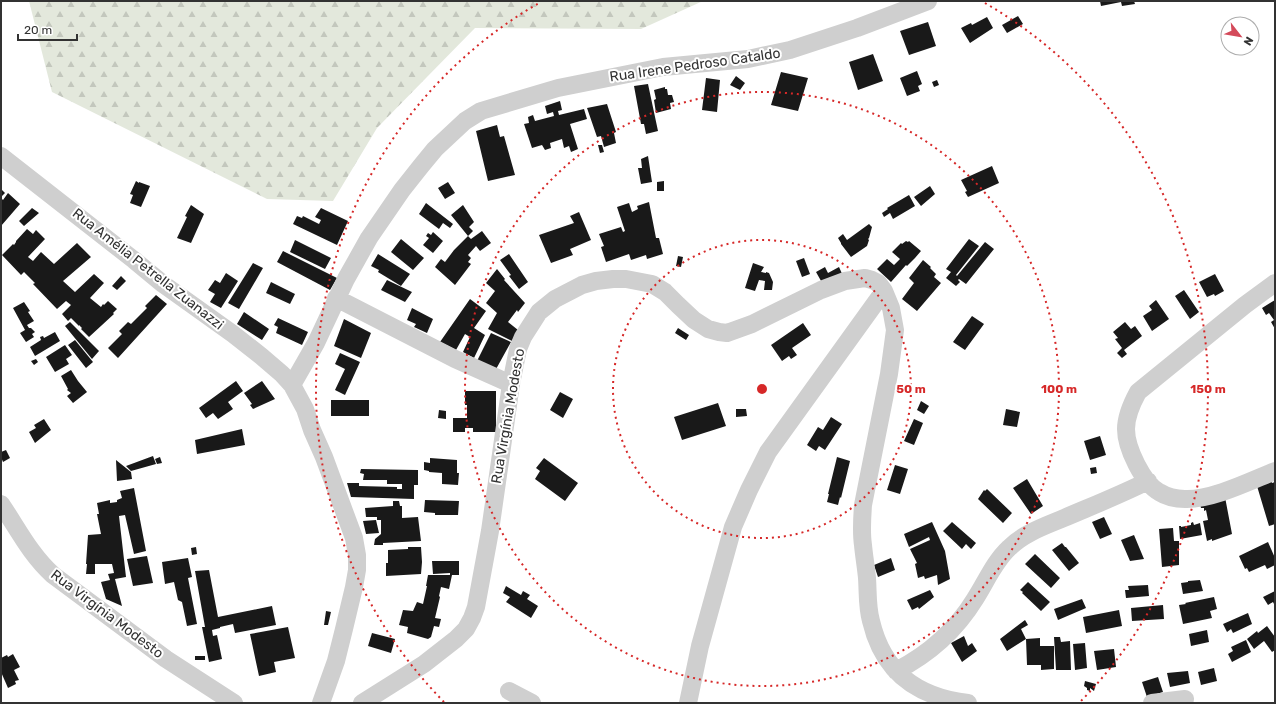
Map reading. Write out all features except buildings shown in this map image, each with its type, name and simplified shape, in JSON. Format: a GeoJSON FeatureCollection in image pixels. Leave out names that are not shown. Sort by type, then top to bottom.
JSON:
{"type":"FeatureCollection","features":[{"type":"Feature","properties":{"kind":"street","name":"Rua Irene Pedroso Cataldo"},"geometry":{"type":"LineString","coordinates":[[292,385],[316,343],[358,254],[402,190],[435,149],[465,121],[481,111],[558,88],[606,78],[663,67],[748,59],[790,50],[858,28],[928,1]]}},
{"type":"Feature","properties":{"kind":"street","name":"Rua Amélia Petrella Zuanazzi"},"geometry":{"type":"LineString","coordinates":[[1,156],[163,284],[261,356],[282,374],[292,385]]}},
{"type":"Feature","properties":{"kind":"street","name":"Rua Virgínia Modesto"},"geometry":{"type":"LineString","coordinates":[[362,703],[424,664],[456,639],[466,629],[472,618],[476,607],[490,531],[511,384],[518,349],[523,337],[539,312],[555,299],[582,285],[613,278],[652,284],[664,292],[694,320],[708,329],[727,333],[752,324],[821,290],[845,281],[865,278],[878,283],[884,291]]}},
{"type":"Feature","properties":{"kind":"street"},"geometry":{"type":"LineString","coordinates":[[1275,283],[1245,305],[1138,392],[1132,402],[1128,414],[1126,429],[1130,450],[1148,481],[1159,492],[1177,498],[1186,500],[1221,492],[1275,471]]}},
{"type":"Feature","properties":{"kind":"street"},"geometry":{"type":"LineString","coordinates":[[884,291],[891,308],[895,330],[889,374],[863,506],[862,526],[870,620],[883,652],[896,671],[908,682],[922,691],[942,698],[968,703]]}},
{"type":"Feature","properties":{"kind":"street"},"geometry":{"type":"LineString","coordinates":[[688,703],[700,646],[733,527],[749,490],[768,452],[884,291]]}},
{"type":"Feature","properties":{"kind":"street"},"geometry":{"type":"LineString","coordinates":[[336,298],[455,359],[511,384]]}},
{"type":"Feature","properties":{"kind":"street"},"geometry":{"type":"LineString","coordinates":[[292,385],[305,409],[312,430],[324,457],[354,538],[357,555],[357,570],[344,629],[336,661],[321,703]]}},
{"type":"Feature","properties":{"kind":"street"},"geometry":{"type":"LineString","coordinates":[[896,671],[922,656],[940,642],[953,629],[966,614],[1001,557],[1016,542],[1039,528],[1124,493],[1148,481]]}},
{"type":"Feature","properties":{"kind":"street","name":"Rua Virgínia Modesto"},"geometry":{"type":"LineString","coordinates":[[1,504],[26,544],[41,564],[53,575],[166,659],[234,703]]}},
{"type":"Feature","properties":{"kind":"street"},"geometry":{"type":"LineString","coordinates":[[509,690],[532,703]]}},
{"type":"Feature","properties":{"kind":"street"},"geometry":{"type":"LineString","coordinates":[[1152,703],[1185,699]]}},
{"type":"Feature","properties":{"kind":"green space"},"geometry":{"type":"Polygon","coordinates":[[[29,1],[703,1],[641,29],[475,28],[377,128],[333,201],[267,199],[52,92],[29,1]]]}}]}
